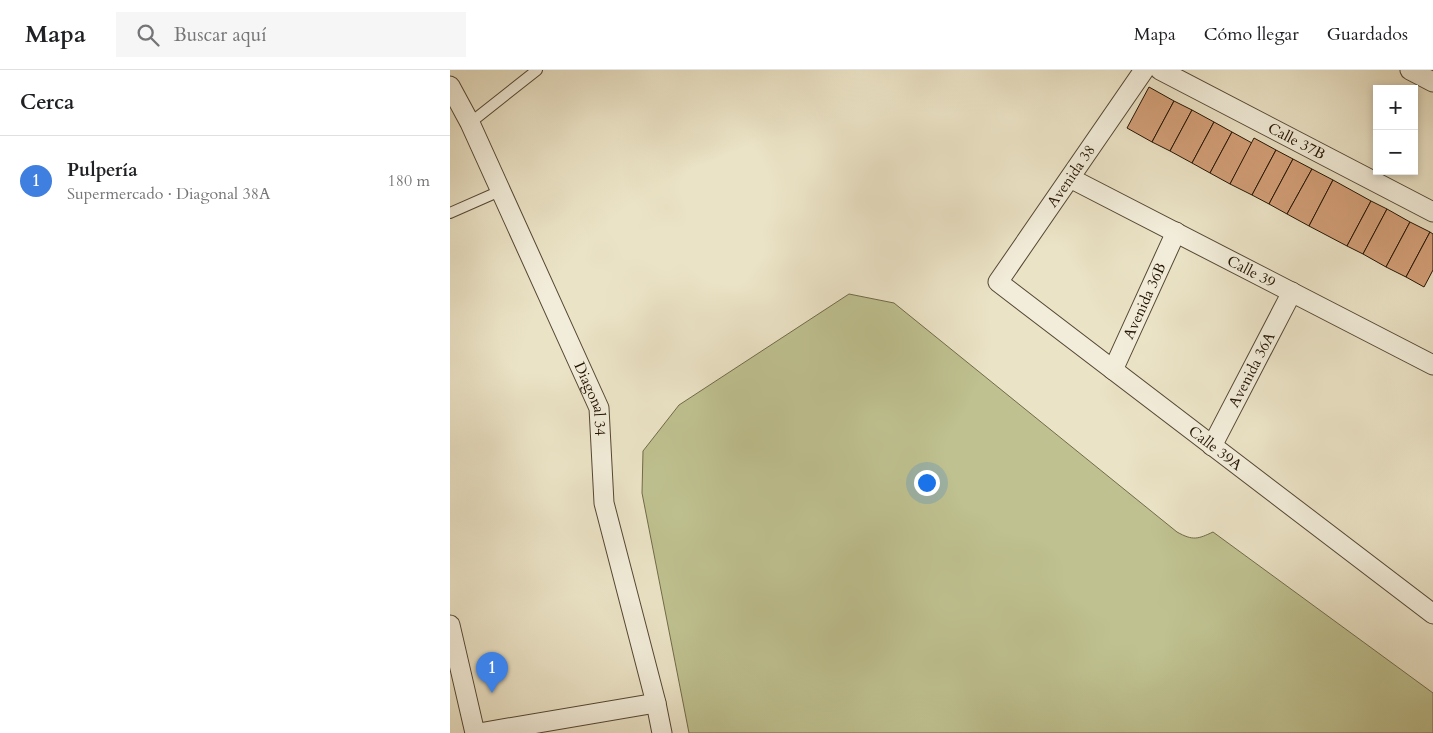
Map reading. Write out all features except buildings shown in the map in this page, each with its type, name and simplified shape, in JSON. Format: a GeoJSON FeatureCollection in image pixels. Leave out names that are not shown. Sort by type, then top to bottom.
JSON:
{"type":"FeatureCollection","features":[{"type":"Feature","properties":{"kind":"street","name":"Avenida 38"},"geometry":{"type":"LineString","coordinates":[[998,282],[1144,70]]}},
{"type":"Feature","properties":{"kind":"street","name":"Calle 37B"},"geometry":{"type":"LineString","coordinates":[[1160,70],[1433,212]]}},
{"type":"Feature","properties":{"kind":"street"},"geometry":{"type":"LineString","coordinates":[[1410,70],[1433,82]]}},
{"type":"Feature","properties":{"kind":"street","name":"Diagonal 34"},"geometry":{"type":"LineString","coordinates":[[450,86],[470,123],[599,408],[604,502],[656,702],[662,733]]}},
{"type":"Feature","properties":{"kind":"street","name":"Calle 39"},"geometry":{"type":"LineString","coordinates":[[1070,178],[1433,365]]}},
{"type":"Feature","properties":{"kind":"street","name":"Avenida 36B"},"geometry":{"type":"LineString","coordinates":[[1113,370],[1176,232]]}},
{"type":"Feature","properties":{"kind":"street","name":"Calle 39A"},"geometry":{"type":"LineString","coordinates":[[998,282],[1433,614]]}},
{"type":"Feature","properties":{"kind":"street","name":"Avenida 36A"},"geometry":{"type":"LineString","coordinates":[[1212,446],[1292,292]]}},
{"type":"Feature","properties":{"kind":"street"},"geometry":{"type":"LineString","coordinates":[[450,626],[477,733],[656,702]]}},
{"type":"Feature","properties":{"kind":"lane"},"geometry":{"type":"LineString","coordinates":[[470,123],[537,70]]}},
{"type":"Feature","properties":{"kind":"lane"},"geometry":{"type":"LineString","coordinates":[[450,214],[500,191]]}},
{"type":"Feature","properties":{"kind":"green space"},"geometry":{"type":"Polygon","coordinates":[[[849,294],[894,303],[1177,532],[1187,537],[1195,538],[1213,532],[1433,693],[1433,733],[689,733],[642,493],[643,451],[679,405],[849,294]]]}},
{"type":"Feature","properties":{"kind":"place","name":"Pulpería"},"geometry":{"type":"Point","coordinates":[492,693]}}]}
